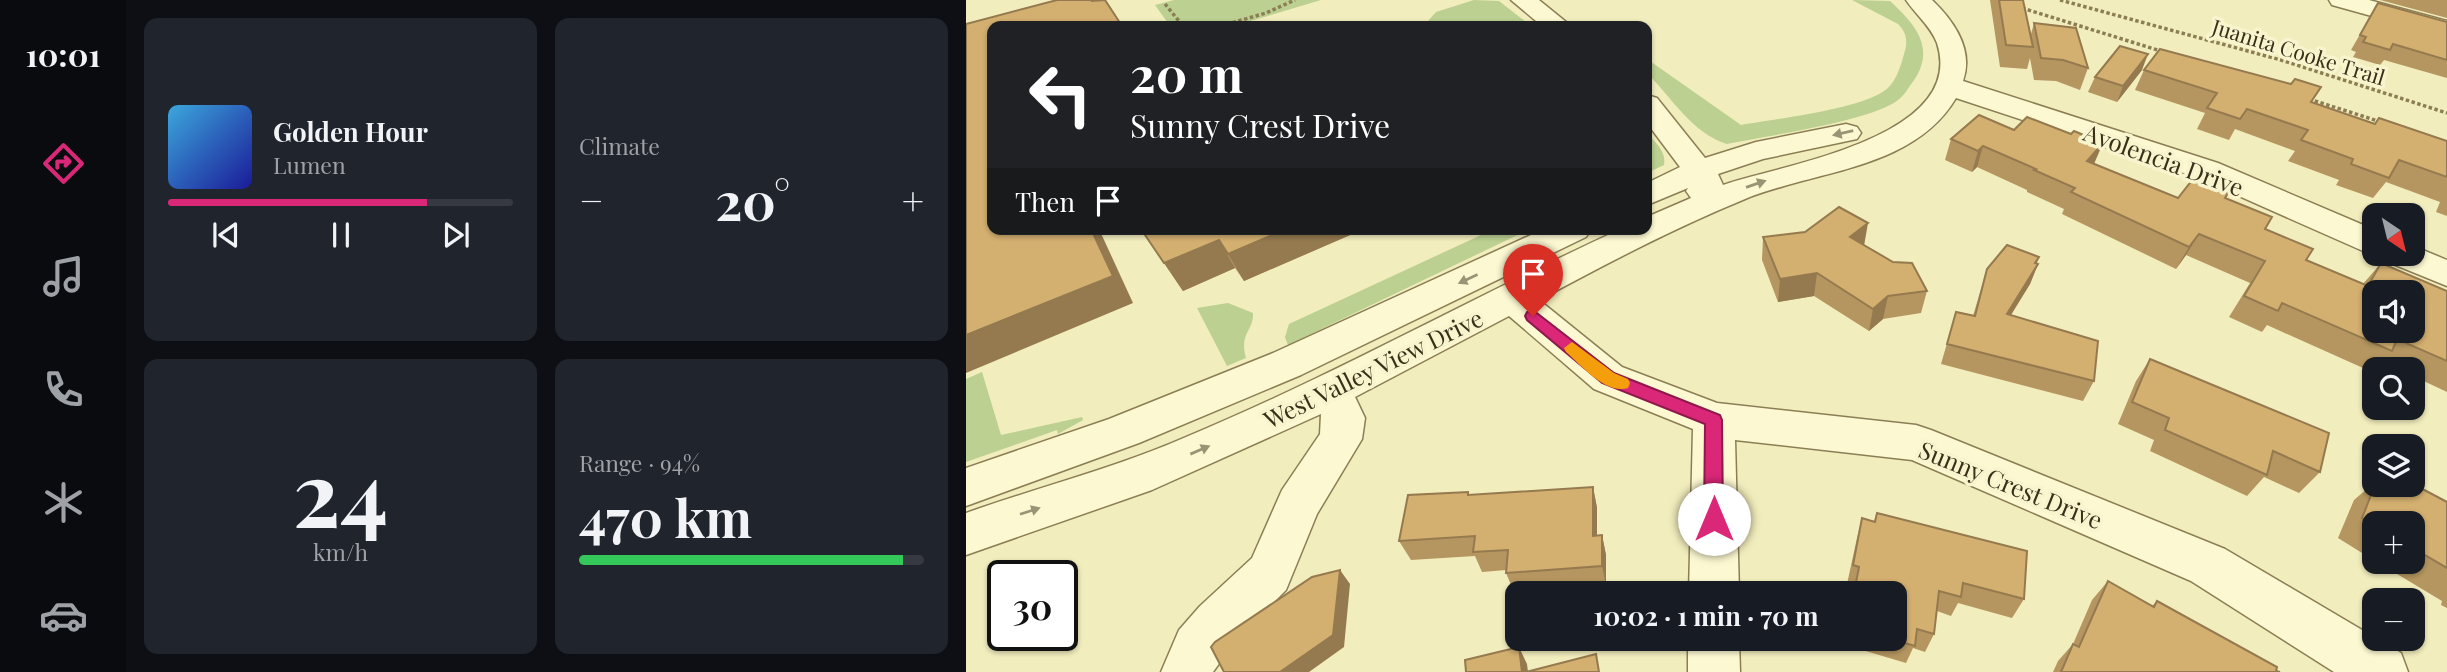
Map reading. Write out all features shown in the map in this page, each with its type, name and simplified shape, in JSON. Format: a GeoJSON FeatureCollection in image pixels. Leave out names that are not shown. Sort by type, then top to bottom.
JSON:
{"type":"FeatureCollection","features":[{"type":"Feature","properties":{"kind":"street"},"geometry":{"type":"LineString","coordinates":[[1523,0],[1551,21]]}},
{"type":"Feature","properties":{"kind":"street","name":"West Valley View Drive"},"geometry":{"type":"LineString","coordinates":[[1652,232],[1734,192],[1890,142],[1920,124],[1936,108],[1949,86],[1955,67],[1948,36],[1940,22],[1918,0]]}},
{"type":"Feature","properties":{"kind":"street"},"geometry":{"type":"LineString","coordinates":[[2341,0],[2447,29]]}},
{"type":"Feature","properties":{"kind":"street"},"geometry":{"type":"LineString","coordinates":[[1652,193],[1700,170],[1756,151],[1846,133],[1876,124],[1899,115],[1949,86]]}},
{"type":"Feature","properties":{"kind":"street","name":"Avolencia Drive"},"geometry":{"type":"LineString","coordinates":[[1949,86],[2207,170],[2362,237]]}},
{"type":"Feature","properties":{"kind":"street"},"geometry":{"type":"LineString","coordinates":[[1652,110],[1708,184],[1706,188],[1652,216]]}},
{"type":"Feature","properties":{"kind":"street","name":"West Valley View Drive"},"geometry":{"type":"LineString","coordinates":[[966,487],[1124,430],[1287,364],[1561,235]]}},
{"type":"Feature","properties":{"kind":"street"},"geometry":{"type":"LineString","coordinates":[[1436,339],[1485,302],[1615,235]]}},
{"type":"Feature","properties":{"kind":"street","name":"West Valley View Drive"},"geometry":{"type":"LineString","coordinates":[[966,534],[1137,476],[1261,424],[1645,235]]}},
{"type":"Feature","properties":{"kind":"street"},"geometry":{"type":"LineString","coordinates":[[2426,265],[2447,274]]}},
{"type":"Feature","properties":{"kind":"street","name":"Sunny Crest Drive"},"geometry":{"type":"LineString","coordinates":[[1513,299],[1608,378],[1714,420],[1916,443],[2208,565],[2382,672]]}},
{"type":"Feature","properties":{"kind":"street"},"geometry":{"type":"LineString","coordinates":[[1187,672],[1197,648],[1218,623],[1269,574],[1298,504],[1341,439],[1344,418],[1332,390]]}},
{"type":"Feature","properties":{"kind":"street"},"geometry":{"type":"LineString","coordinates":[[1714,420],[1714,581]]}},
{"type":"Feature","properties":{"kind":"street"},"geometry":{"type":"LineString","coordinates":[[1714,651],[1714,672]]}},
{"type":"Feature","properties":{"kind":"path"},"geometry":{"type":"LineString","coordinates":[[1238,21],[1266,13],[1295,0]]}},
{"type":"Feature","properties":{"kind":"path","name":"Juanita Cooke Trail"},"geometry":{"type":"LineString","coordinates":[[2060,0],[2281,60],[2447,113]]}},
{"type":"Feature","properties":{"kind":"path"},"geometry":{"type":"LineString","coordinates":[[1165,4],[1179,21]]}},
{"type":"Feature","properties":{"kind":"path"},"geometry":{"type":"LineString","coordinates":[[2021,8],[2166,53]]}},
{"type":"Feature","properties":{"kind":"path"},"geometry":{"type":"LineString","coordinates":[[2307,98],[2384,123]]}},
{"type":"Feature","properties":{"kind":"green space"},"geometry":{"type":"Polygon","coordinates":[[[1174,0],[1321,0],[1251,21],[1166,21],[1155,5],[1174,0]]]}},
{"type":"Feature","properties":{"kind":"green space"},"geometry":{"type":"Polygon","coordinates":[[[1474,0],[1499,1],[1525,21],[1428,21],[1436,12],[1474,0]]]}},
{"type":"Feature","properties":{"kind":"green space"},"geometry":{"type":"Polygon","coordinates":[[[1852,0],[1890,1],[1915,29],[1923,48],[1923,59],[1912,83],[1898,100],[1866,115],[1817,127],[1727,144],[1693,123],[1652,79],[1652,63],[1741,125],[1818,112],[1860,102],[1888,88],[1896,76],[1905,50],[1905,34],[1898,24],[1852,0]]]}},
{"type":"Feature","properties":{"kind":"green space"},"geometry":{"type":"Polygon","coordinates":[[[1652,139],[1664,156],[1664,165],[1652,171],[1652,139]]]}},
{"type":"Feature","properties":{"kind":"green space"},"geometry":{"type":"Polygon","coordinates":[[[1481,235],[1517,235],[1288,345],[1285,337],[1289,324],[1481,235]]]}},
{"type":"Feature","properties":{"kind":"green space"},"geometry":{"type":"Polygon","coordinates":[[[1228,303],[1253,313],[1253,319],[1245,337],[1246,358],[1227,366],[1197,308],[1228,303]]]}},
{"type":"Feature","properties":{"kind":"green space"},"geometry":{"type":"Polygon","coordinates":[[[982,372],[1001,435],[1082,417],[1083,420],[1058,434],[1057,430],[966,462],[966,379],[982,372]]]}},
{"type":"Feature","properties":{"kind":"building"},"geometry":{"type":"Polygon","coordinates":[[[1057,0],[1105,0],[1119,21],[987,21],[987,235],[1094,235],[1113,276],[966,335],[966,24],[1057,0]]]}},
{"type":"Feature","properties":{"kind":"building"},"geometry":{"type":"Polygon","coordinates":[[[1999,0],[2023,0],[2033,47],[2006,45],[1999,0]]]}},
{"type":"Feature","properties":{"kind":"building"},"geometry":{"type":"Polygon","coordinates":[[[2378,3],[2447,22],[2447,60],[2393,44],[2390,50],[2363,42],[2366,37],[2360,35],[2378,3]]]}},
{"type":"Feature","properties":{"kind":"building"},"geometry":{"type":"Polygon","coordinates":[[[2034,23],[2076,28],[2088,68],[2063,60],[2041,58],[2034,23]]]}},
{"type":"Feature","properties":{"kind":"building"},"geometry":{"type":"Polygon","coordinates":[[[2120,46],[2148,54],[2123,86],[2095,77],[2120,46]]]}},
{"type":"Feature","properties":{"kind":"building"},"geometry":{"type":"Polygon","coordinates":[[[2160,49],[2291,84],[2295,79],[2321,87],[2311,102],[2375,124],[2379,118],[2447,141],[2447,177],[2399,160],[2389,178],[2351,164],[2353,159],[2301,140],[2308,130],[2247,109],[2240,119],[2207,108],[2217,93],[2144,70],[2160,49]]]}},
{"type":"Feature","properties":{"kind":"building"},"geometry":{"type":"Polygon","coordinates":[[[1979,115],[2014,130],[2027,117],[2103,143],[2087,161],[2178,198],[2193,179],[2228,193],[2225,198],[2272,217],[2265,229],[2313,249],[2306,260],[2362,283],[2362,338],[2282,303],[2278,311],[2244,296],[2265,261],[2199,234],[2189,247],[2071,192],[2075,188],[2034,170],[2036,169],[1983,146],[1978,151],[1951,139],[1979,115]]]}},
{"type":"Feature","properties":{"kind":"building"},"geometry":{"type":"Polygon","coordinates":[[[1839,207],[1868,223],[1850,237],[1893,262],[1912,263],[1927,291],[1888,296],[1873,309],[1817,273],[1780,279],[1763,237],[1805,232],[1839,207]]]}},
{"type":"Feature","properties":{"kind":"building"},"geometry":{"type":"Polygon","coordinates":[[[1145,235],[1272,235],[1228,254],[1219,240],[1164,263],[1145,235]]]}},
{"type":"Feature","properties":{"kind":"building"},"geometry":{"type":"Polygon","coordinates":[[[2007,245],[2039,257],[2035,263],[2038,264],[2007,314],[2098,341],[2094,381],[1947,344],[1956,312],[1975,316],[1987,269],[2007,245]]]}},
{"type":"Feature","properties":{"kind":"building"},"geometry":{"type":"Polygon","coordinates":[[[2379,266],[2388,266],[2421,280],[2371,280],[2379,266]]]}},
{"type":"Feature","properties":{"kind":"building"},"geometry":{"type":"Polygon","coordinates":[[[2425,282],[2447,291],[2447,361],[2406,343],[2425,343],[2425,282]]]}},
{"type":"Feature","properties":{"kind":"building"},"geometry":{"type":"Polygon","coordinates":[[[2374,343],[2395,343],[2392,351],[2374,343]]]}},
{"type":"Feature","properties":{"kind":"building"},"geometry":{"type":"Polygon","coordinates":[[[2150,359],[2329,433],[2320,472],[2273,451],[2267,475],[2165,430],[2169,418],[2132,402],[2150,359]]]}},
{"type":"Feature","properties":{"kind":"building"},"geometry":{"type":"Polygon","coordinates":[[[1593,487],[1593,536],[1602,535],[1602,566],[1506,573],[1508,550],[1473,552],[1475,536],[1399,541],[1408,495],[1468,492],[1468,495],[1593,487]]]}},
{"type":"Feature","properties":{"kind":"building"},"geometry":{"type":"Polygon","coordinates":[[[2425,490],[2447,502],[2447,568],[2425,555],[2425,511],[2365,511],[2370,497],[2425,497],[2425,490]]]}},
{"type":"Feature","properties":{"kind":"building"},"geometry":{"type":"Polygon","coordinates":[[[1877,513],[2027,551],[2024,599],[1963,583],[1961,597],[1939,591],[1934,634],[1917,629],[1915,646],[1907,644],[1907,581],[1856,581],[1859,567],[1853,565],[1862,518],[1875,522],[1877,513]]]}},
{"type":"Feature","properties":{"kind":"building"},"geometry":{"type":"Polygon","coordinates":[[[1340,570],[1333,635],[1280,672],[1224,672],[1211,647],[1215,642],[1312,577],[1340,570]]]}},
{"type":"Feature","properties":{"kind":"building"},"geometry":{"type":"Polygon","coordinates":[[[2108,581],[2154,607],[2157,601],[2277,667],[2276,671],[2280,672],[2061,672],[2073,644],[2079,647],[2108,581]]]}},
{"type":"Feature","properties":{"kind":"building"},"geometry":{"type":"Polygon","coordinates":[[[1505,650],[1519,651],[1522,672],[1466,672],[1465,660],[1505,650]]]}},
{"type":"Feature","properties":{"kind":"building"},"geometry":{"type":"Polygon","coordinates":[[[1596,654],[1599,672],[1526,672],[1596,654]]]}},
{"type":"Feature","properties":{"kind":"slow traffic"},"geometry":{"type":"LineString","coordinates":[[1572,348],[1608,378],[1622,383]]}},
{"type":"Feature","properties":{"kind":"route"},"geometry":{"type":"LineString","coordinates":[[1533,316],[1608,378],[1714,420],[1714,519]]}}]}
